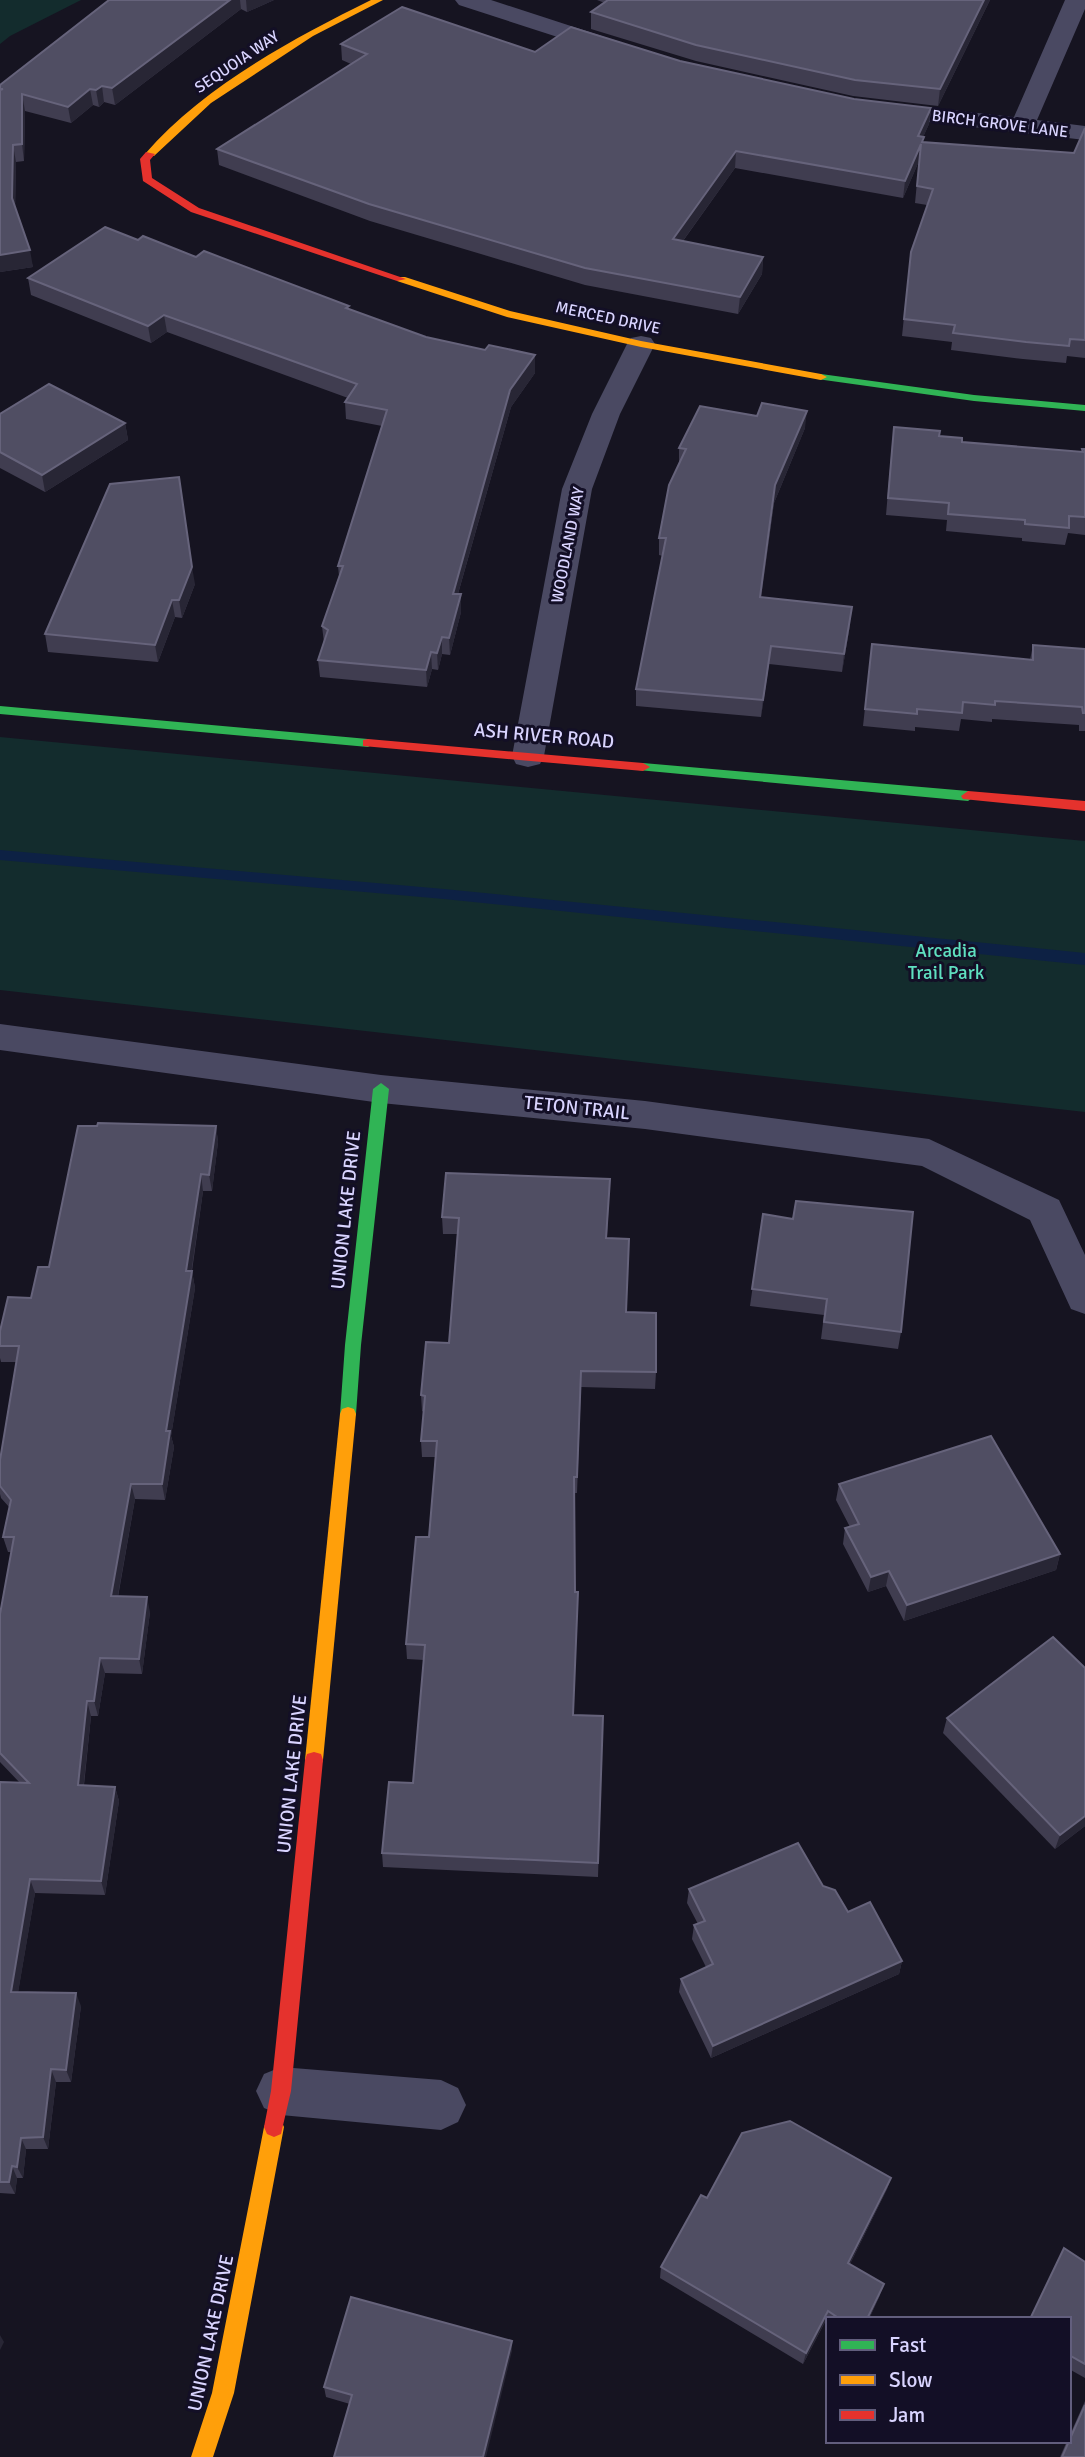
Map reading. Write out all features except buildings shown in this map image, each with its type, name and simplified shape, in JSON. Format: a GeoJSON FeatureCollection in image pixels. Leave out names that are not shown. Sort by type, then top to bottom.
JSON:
{"type":"FeatureCollection","features":[{"type":"Feature","properties":{"kind":"street","name":"SEQUOIA WAY"},"geometry":{"type":"LineString","coordinates":[[147,179],[145,159],[207,101],[310,34],[378,0]]}},
{"type":"Feature","properties":{"kind":"street"},"geometry":{"type":"LineString","coordinates":[[467,0],[640,55]]}},
{"type":"Feature","properties":{"kind":"street"},"geometry":{"type":"LineString","coordinates":[[1022,127],[1077,0]]}},
{"type":"Feature","properties":{"kind":"street","name":"BIRCH GROVE LANE"},"geometry":{"type":"LineString","coordinates":[[853,106],[1085,133]]}},
{"type":"Feature","properties":{"kind":"street","name":"MERCED DRIVE"},"geometry":{"type":"LineString","coordinates":[[147,179],[195,210],[208,215],[507,314],[641,344],[842,381],[974,398],[1085,408]]}},
{"type":"Feature","properties":{"kind":"street","name":"WOODLAND WAY"},"geometry":{"type":"LineString","coordinates":[[528,756],[577,489],[606,414],[641,344]]}},
{"type":"Feature","properties":{"kind":"street","name":"ASH RIVER ROAD"},"geometry":{"type":"LineString","coordinates":[[0,710],[1085,806]]}},
{"type":"Feature","properties":{"kind":"street","name":"TETON TRAIL"},"geometry":{"type":"LineString","coordinates":[[0,1037],[381,1089],[645,1115],[929,1153],[1045,1210],[1085,1298]]}},
{"type":"Feature","properties":{"kind":"street","name":"UNION LAKE DRIVE"},"geometry":{"type":"LineString","coordinates":[[202,2457],[223,2393],[281,2091],[347,1434],[353,1345],[381,1089]]}},
{"type":"Feature","properties":{"kind":"street"},"geometry":{"type":"LineString","coordinates":[[281,2091],[441,2105]]}},
{"type":"Feature","properties":{"kind":"green space"},"geometry":{"type":"Polygon","coordinates":[[[0,0],[81,0],[10,36],[0,44],[0,0]]]}},
{"type":"Feature","properties":{"kind":"green space","name":"Arcadia Trail Park"},"geometry":{"type":"Polygon","coordinates":[[[0,737],[1085,841],[1085,1112],[0,990],[0,737]]]}},
{"type":"Feature","properties":{"kind":"waterway"},"geometry":{"type":"LineString","coordinates":[[0,855],[444,894],[1085,959]]}},
{"type":"Feature","properties":{"kind":"traffic: fast"},"geometry":{"type":"LineString","coordinates":[[821,377],[974,398],[1085,408]]}},
{"type":"Feature","properties":{"kind":"traffic: fast"},"geometry":{"type":"LineString","coordinates":[[0,710],[368,743]]}},
{"type":"Feature","properties":{"kind":"traffic: fast"},"geometry":{"type":"LineString","coordinates":[[643,767],[968,796]]}},
{"type":"Feature","properties":{"kind":"traffic: fast"},"geometry":{"type":"LineString","coordinates":[[348,1414],[381,1089]]}},
{"type":"Feature","properties":{"kind":"traffic: slow"},"geometry":{"type":"LineString","coordinates":[[150,154],[207,101],[310,34],[378,0]]}},
{"type":"Feature","properties":{"kind":"traffic: slow"},"geometry":{"type":"LineString","coordinates":[[401,279],[507,314],[641,344],[821,377]]}},
{"type":"Feature","properties":{"kind":"traffic: slow"},"geometry":{"type":"LineString","coordinates":[[314,1760],[348,1414]]}},
{"type":"Feature","properties":{"kind":"traffic: slow"},"geometry":{"type":"LineString","coordinates":[[202,2457],[223,2393],[274,2127]]}},
{"type":"Feature","properties":{"kind":"traffic: jam"},"geometry":{"type":"LineString","coordinates":[[150,154],[145,159],[147,179],[195,210],[401,279]]}},
{"type":"Feature","properties":{"kind":"traffic: jam"},"geometry":{"type":"LineString","coordinates":[[368,743],[643,767]]}},
{"type":"Feature","properties":{"kind":"traffic: jam"},"geometry":{"type":"LineString","coordinates":[[968,796],[1085,806]]}},
{"type":"Feature","properties":{"kind":"traffic: jam"},"geometry":{"type":"LineString","coordinates":[[274,2127],[281,2091],[314,1760]]}}]}
